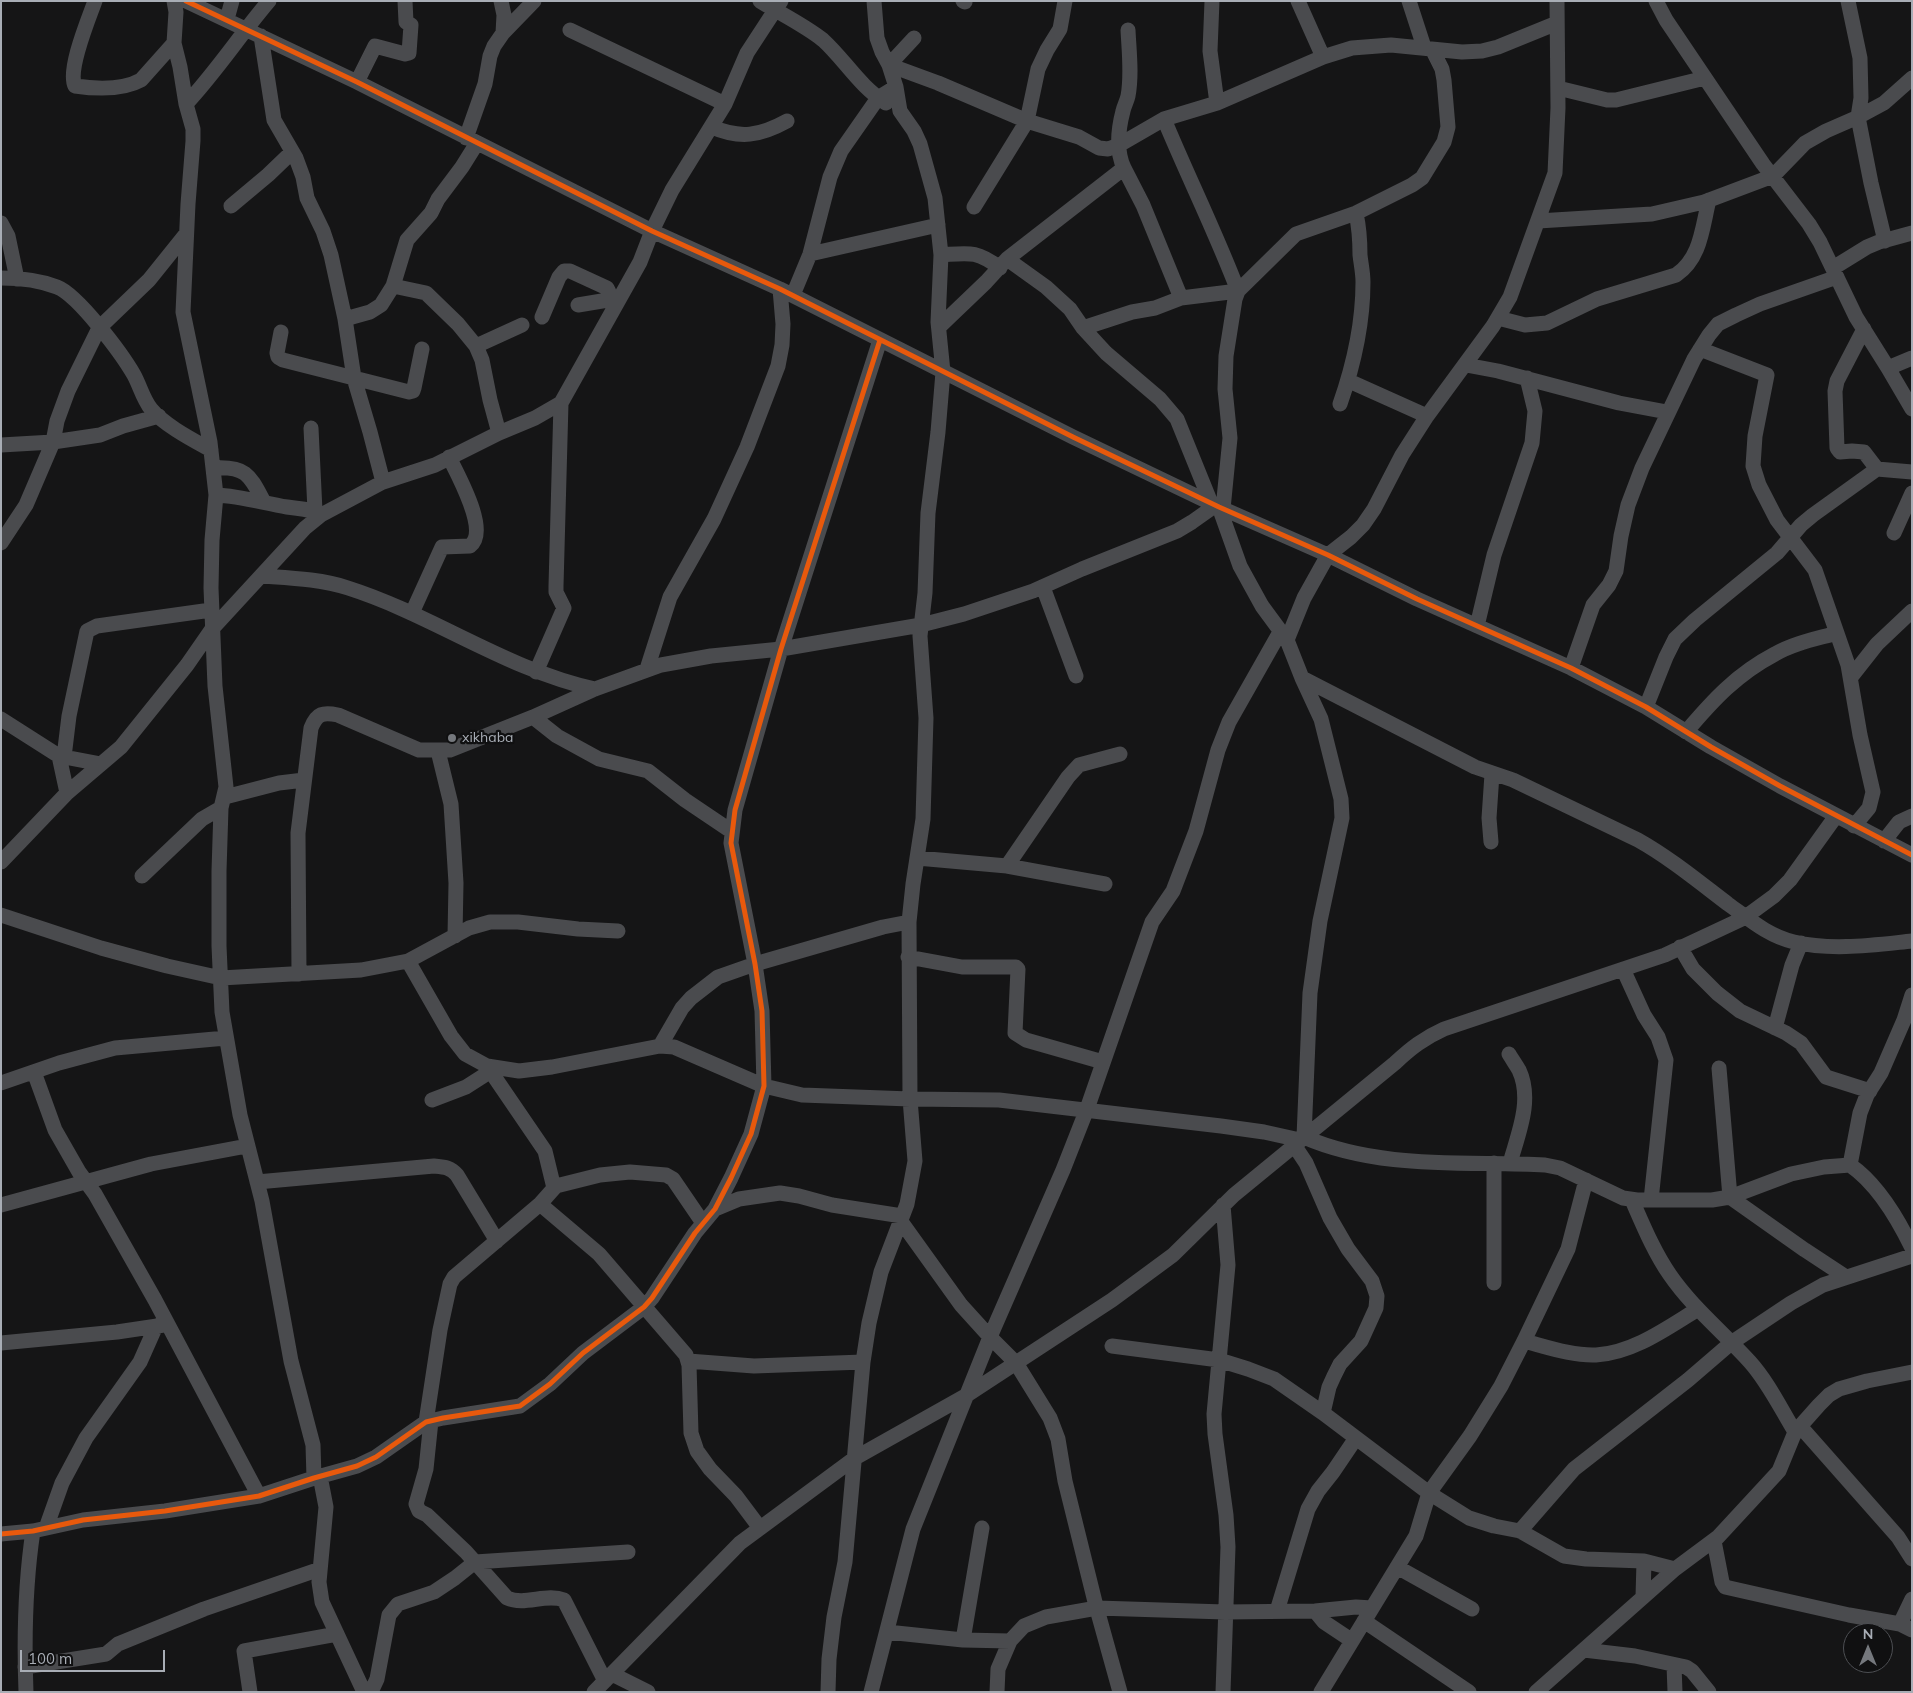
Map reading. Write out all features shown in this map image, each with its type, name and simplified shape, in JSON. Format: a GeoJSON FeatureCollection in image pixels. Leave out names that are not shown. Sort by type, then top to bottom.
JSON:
{"type":"FeatureCollection","features":[{"type":"Feature","properties":{"kind":"street"},"geometry":{"type":"LineString","coordinates":[[96,1],[81,39],[73,80],[75,86],[90,88],[135,83],[141,80],[174,43]]}},
{"type":"Feature","properties":{"kind":"street"},"geometry":{"type":"LineString","coordinates":[[174,1],[176,12],[174,43],[193,129],[183,312],[211,450],[216,495],[212,540],[211,610],[215,686],[224,764],[219,870],[222,1012],[247,1146],[270,1235],[293,1370],[313,1445],[317,1477],[326,1507],[319,1582],[322,1602],[364,1692]]}},
{"type":"Feature","properties":{"kind":"street"},"geometry":{"type":"LineString","coordinates":[[186,1],[357,82],[652,231],[792,295],[1072,437],[1417,599],[1571,668],[1646,707],[1686,732],[1854,826],[1912,855]]}},
{"type":"Feature","properties":{"kind":"street"},"geometry":{"type":"LineString","coordinates":[[226,19],[232,1]]}},
{"type":"Feature","properties":{"kind":"street"},"geometry":{"type":"LineString","coordinates":[[186,104],[207,82],[245,29],[269,1]]}},
{"type":"Feature","properties":{"kind":"street"},"geometry":{"type":"LineString","coordinates":[[357,82],[375,46],[405,54],[409,53],[412,26],[406,22],[404,1]]}},
{"type":"Feature","properties":{"kind":"street"},"geometry":{"type":"LineString","coordinates":[[501,1],[504,15],[504,33]]}},
{"type":"Feature","properties":{"kind":"street"},"geometry":{"type":"LineString","coordinates":[[345,319],[370,312],[381,305],[393,286],[407,240],[431,214],[438,199],[462,167],[472,140],[490,56],[494,46],[534,1]]}},
{"type":"Feature","properties":{"kind":"street"},"geometry":{"type":"LineString","coordinates":[[760,1],[778,6],[823,40],[878,98],[900,112],[914,131],[920,144],[935,198],[941,255],[939,327],[943,372],[928,513],[925,592],[920,645],[926,718],[924,819],[909,922],[908,957],[910,1099],[916,1160],[909,1195],[881,1272],[869,1323],[863,1362],[845,1562],[834,1617],[829,1659],[828,1692]]}},
{"type":"Feature","properties":{"kind":"street"},"geometry":{"type":"LineString","coordinates":[[874,1],[878,38],[896,87],[900,112]]}},
{"type":"Feature","properties":{"kind":"street"},"geometry":{"type":"LineString","coordinates":[[974,207],[1027,121],[1038,69],[1046,50],[1060,29],[1065,1]]}},
{"type":"Feature","properties":{"kind":"street"},"geometry":{"type":"LineString","coordinates":[[1212,1],[1210,51],[1217,103]]}},
{"type":"Feature","properties":{"kind":"street"},"geometry":{"type":"LineString","coordinates":[[1298,1],[1323,57]]}},
{"type":"Feature","properties":{"kind":"street"},"geometry":{"type":"LineString","coordinates":[[298,974],[298,834],[311,728],[314,719],[324,714],[338,715],[419,750],[438,751],[457,748],[575,700],[595,689],[661,665],[921,625],[964,614],[1043,587],[1082,569],[1177,531],[1217,506],[1230,438],[1225,389],[1226,356],[1238,291],[1296,234],[1356,213],[1422,178],[1444,142],[1448,127],[1442,69],[1428,48],[1410,1]]}},
{"type":"Feature","properties":{"kind":"street"},"geometry":{"type":"LineString","coordinates":[[870,1692],[913,1530],[990,1337],[1087,1109],[1152,922],[1173,891],[1196,831],[1218,750],[1225,732],[1284,636],[1328,556],[1363,526],[1402,455],[1427,416],[1466,365],[1510,297],[1555,173],[1558,88],[1557,1]]}},
{"type":"Feature","properties":{"kind":"street"},"geometry":{"type":"LineString","coordinates":[[1656,1],[1666,20],[1763,164],[1809,224],[1835,272],[1846,298],[1912,409]]}},
{"type":"Feature","properties":{"kind":"street"},"geometry":{"type":"LineString","coordinates":[[1848,1],[1860,58],[1861,98],[1858,117],[1884,241]]}},
{"type":"Feature","properties":{"kind":"street"},"geometry":{"type":"LineString","coordinates":[[536,672],[564,608],[556,592],[561,403],[612,303],[640,262],[652,231],[672,190],[725,104],[747,53],[778,6]]}},
{"type":"Feature","properties":{"kind":"street"},"geometry":{"type":"LineString","coordinates":[[889,65],[938,83],[1027,121],[1079,137],[1099,148],[1108,148],[1119,146],[1164,120],[1217,103],[1323,57],[1352,48],[1391,44],[1462,52],[1482,51],[1498,48],[1557,23]]}},
{"type":"Feature","properties":{"kind":"street"},"geometry":{"type":"LineString","coordinates":[[570,30],[725,104]]}},
{"type":"Feature","properties":{"kind":"street"},"geometry":{"type":"LineString","coordinates":[[1128,30],[1128,95],[1123,111],[1119,146],[1120,159],[1143,206],[1181,298]]}},
{"type":"Feature","properties":{"kind":"street"},"geometry":{"type":"LineString","coordinates":[[261,36],[274,120],[300,166],[307,198],[323,231],[331,255],[345,319],[354,378],[384,482]]}},
{"type":"Feature","properties":{"kind":"street"},"geometry":{"type":"LineString","coordinates":[[889,65],[914,38]]}},
{"type":"Feature","properties":{"kind":"street"},"geometry":{"type":"LineString","coordinates":[[1558,88],[1607,100],[1616,100],[1705,78]]}},
{"type":"Feature","properties":{"kind":"street"},"geometry":{"type":"LineString","coordinates":[[1538,221],[1643,216],[1709,200],[1773,176],[1810,140],[1884,103],[1912,78]]}},
{"type":"Feature","properties":{"kind":"street"},"geometry":{"type":"LineString","coordinates":[[647,669],[670,598],[714,519],[760,414],[778,366],[782,346],[783,324],[792,295],[810,254],[830,177],[836,163],[862,119],[878,98],[896,87]]}},
{"type":"Feature","properties":{"kind":"street"},"geometry":{"type":"LineString","coordinates":[[1164,120],[1200,205],[1225,256],[1238,291]]}},
{"type":"Feature","properties":{"kind":"street"},"geometry":{"type":"LineString","coordinates":[[712,126],[726,133],[740,135],[759,134],[787,121]]}},
{"type":"Feature","properties":{"kind":"street"},"geometry":{"type":"LineString","coordinates":[[231,206],[292,152]]}},
{"type":"Feature","properties":{"kind":"street"},"geometry":{"type":"LineString","coordinates":[[939,327],[1003,263],[1124,168]]}},
{"type":"Feature","properties":{"kind":"street"},"geometry":{"type":"LineString","coordinates":[[1498,318],[1525,325],[1547,322],[1597,299],[1676,275],[1686,268],[1692,260],[1698,246],[1709,200]]}},
{"type":"Feature","properties":{"kind":"street"},"geometry":{"type":"LineString","coordinates":[[1340,404],[1349,381],[1361,329],[1360,232],[1356,213]]}},
{"type":"Feature","properties":{"kind":"street"},"geometry":{"type":"LineString","coordinates":[[1,223],[8,236],[9,279],[25,278],[58,287],[69,294],[117,349],[134,375],[153,411],[182,434],[211,450]]}},
{"type":"Feature","properties":{"kind":"street"},"geometry":{"type":"LineString","coordinates":[[810,254],[938,224]]}},
{"type":"Feature","properties":{"kind":"street"},"geometry":{"type":"LineString","coordinates":[[1571,668],[1593,605],[1609,586],[1616,571],[1628,505],[1642,468],[1667,412],[1700,349],[1718,324],[1736,314],[1835,272],[1867,247],[1912,233]]}},
{"type":"Feature","properties":{"kind":"street"},"geometry":{"type":"LineString","coordinates":[[1,544],[26,505],[52,442],[57,421],[68,391],[99,328],[149,280],[186,234]]}},
{"type":"Feature","properties":{"kind":"street"},"geometry":{"type":"LineString","coordinates":[[941,255],[970,253],[985,256],[1003,263],[1046,287],[1070,309],[1083,328],[1106,352],[1160,399],[1177,419],[1217,506],[1240,566],[1250,586],[1284,636],[1324,728],[1342,809],[1342,818],[1320,921],[1310,993],[1299,1141],[1306,1163],[1330,1218],[1348,1249],[1372,1281],[1377,1296],[1376,1308],[1361,1341],[1340,1364],[1334,1376],[1329,1387],[1323,1413]]}},
{"type":"Feature","properties":{"kind":"street"},"geometry":{"type":"LineString","coordinates":[[542,317],[559,277],[564,271],[570,271],[607,288],[612,303]]}},
{"type":"Feature","properties":{"kind":"street"},"geometry":{"type":"LineString","coordinates":[[393,286],[426,293],[458,324],[476,346],[482,360],[499,433]]}},
{"type":"Feature","properties":{"kind":"street"},"geometry":{"type":"LineString","coordinates":[[1083,328],[1132,312],[1155,308],[1181,298],[1238,291]]}},
{"type":"Feature","properties":{"kind":"street"},"geometry":{"type":"LineString","coordinates":[[783,324],[792,295]]}},
{"type":"Feature","properties":{"kind":"street"},"geometry":{"type":"LineString","coordinates":[[578,305],[612,303]]}},
{"type":"Feature","properties":{"kind":"street"},"geometry":{"type":"LineString","coordinates":[[476,346],[522,325]]}},
{"type":"Feature","properties":{"kind":"street"},"geometry":{"type":"LineString","coordinates":[[1864,330],[1836,381],[1837,448],[1840,452],[1862,451],[1877,469]]}},
{"type":"Feature","properties":{"kind":"street"},"geometry":{"type":"LineString","coordinates":[[280,332],[278,357],[283,360],[409,392],[413,391],[422,348]]}},
{"type":"Feature","properties":{"kind":"street"},"geometry":{"type":"LineString","coordinates":[[1,1534],[40,1529],[83,1520],[165,1511],[259,1496],[357,1466],[376,1458],[429,1422],[520,1406],[550,1384],[583,1353],[644,1308],[715,1209],[732,1178],[751,1134],[764,1086],[762,1011],[755,964],[731,843],[731,831],[740,792],[781,648],[880,340]]}},
{"type":"Feature","properties":{"kind":"street"},"geometry":{"type":"LineString","coordinates":[[1700,349],[1767,375],[1754,442],[1753,466],[1759,485],[1777,520],[1815,570],[1851,677],[1860,736],[1873,792],[1869,808],[1854,826]]}},
{"type":"Feature","properties":{"kind":"street"},"geometry":{"type":"LineString","coordinates":[[1888,368],[1912,358]]}},
{"type":"Feature","properties":{"kind":"street"},"geometry":{"type":"LineString","coordinates":[[1466,365],[1498,371],[1618,403],[1667,412]]}},
{"type":"Feature","properties":{"kind":"street"},"geometry":{"type":"LineString","coordinates":[[1477,626],[1494,554],[1532,443],[1535,411],[1526,378]]}},
{"type":"Feature","properties":{"kind":"street"},"geometry":{"type":"LineString","coordinates":[[1349,381],[1427,416]]}},
{"type":"Feature","properties":{"kind":"street"},"geometry":{"type":"LineString","coordinates":[[1,862],[67,793],[121,747],[187,665],[212,629],[318,513],[384,482],[449,458],[499,433],[535,418],[561,403]]}},
{"type":"Feature","properties":{"kind":"street"},"geometry":{"type":"LineString","coordinates":[[1,445],[52,442],[100,435],[123,426],[159,416]]}},
{"type":"Feature","properties":{"kind":"street"},"geometry":{"type":"LineString","coordinates":[[311,428],[318,513]]}},
{"type":"Feature","properties":{"kind":"street"},"geometry":{"type":"LineString","coordinates":[[412,613],[442,548],[470,546],[474,540],[475,517],[473,508],[449,458]]}},
{"type":"Feature","properties":{"kind":"street"},"geometry":{"type":"LineString","coordinates":[[214,468],[234,468],[240,470],[248,476],[264,502]]}},
{"type":"Feature","properties":{"kind":"street"},"geometry":{"type":"LineString","coordinates":[[1646,707],[1675,639],[1695,620],[1764,565],[1791,539],[1801,525],[1877,469],[1912,472]]}},
{"type":"Feature","properties":{"kind":"street"},"geometry":{"type":"LineString","coordinates":[[1894,533],[1912,493]]}},
{"type":"Feature","properties":{"kind":"street"},"geometry":{"type":"LineString","coordinates":[[216,495],[233,496],[318,513]]}},
{"type":"Feature","properties":{"kind":"street"},"geometry":{"type":"LineString","coordinates":[[262,576],[305,579],[346,587],[396,604],[536,672],[569,684],[595,689]]}},
{"type":"Feature","properties":{"kind":"street"},"geometry":{"type":"LineString","coordinates":[[1043,587],[1076,676]]}},
{"type":"Feature","properties":{"kind":"street"},"geometry":{"type":"LineString","coordinates":[[67,793],[61,756],[87,631],[97,626],[211,610]]}},
{"type":"Feature","properties":{"kind":"street"},"geometry":{"type":"LineString","coordinates":[[1851,677],[1877,644],[1912,611]]}},
{"type":"Feature","properties":{"kind":"street"},"geometry":{"type":"LineString","coordinates":[[1686,732],[1714,698],[1733,682],[1775,654],[1799,644],[1837,633]]}},
{"type":"Feature","properties":{"kind":"street"},"geometry":{"type":"LineString","coordinates":[[1302,678],[1475,767],[1514,780],[1653,848],[1731,906],[1744,918],[1776,937],[1823,946],[1912,942]]}},
{"type":"Feature","properties":{"kind":"street"},"geometry":{"type":"LineString","coordinates":[[569,684],[575,700]]}},
{"type":"Feature","properties":{"kind":"street"},"geometry":{"type":"LineString","coordinates":[[533,717],[557,736],[599,759],[648,771],[685,800],[731,831]]}},
{"type":"Feature","properties":{"kind":"street"},"geometry":{"type":"LineString","coordinates":[[1,719],[61,756],[102,764]]}},
{"type":"Feature","properties":{"kind":"street"},"geometry":{"type":"LineString","coordinates":[[438,751],[451,804],[456,883],[455,936]]}},
{"type":"Feature","properties":{"kind":"street"},"geometry":{"type":"LineString","coordinates":[[1007,866],[1068,777],[1079,765],[1120,754]]}},
{"type":"Feature","properties":{"kind":"street"},"geometry":{"type":"LineString","coordinates":[[1491,842],[1489,818],[1492,774]]}},
{"type":"Feature","properties":{"kind":"street"},"geometry":{"type":"LineString","coordinates":[[142,876],[202,819],[223,802],[279,783],[304,780]]}},
{"type":"Feature","properties":{"kind":"street"},"geometry":{"type":"LineString","coordinates":[[594,1692],[740,1543],[855,1458],[967,1395],[1112,1300],[1173,1254],[1223,1205],[1427,1036],[1664,955],[1744,918],[1774,896],[1790,880],[1836,816]]}},
{"type":"Feature","properties":{"kind":"street"},"geometry":{"type":"LineString","coordinates":[[1884,841],[1899,822],[1912,816]]}},
{"type":"Feature","properties":{"kind":"street"},"geometry":{"type":"LineString","coordinates":[[917,858],[1007,866],[1105,884]]}},
{"type":"Feature","properties":{"kind":"street"},"geometry":{"type":"LineString","coordinates":[[1,915],[101,948],[221,978],[361,970],[408,961],[469,928],[490,922],[518,922],[578,929],[618,930]]}},
{"type":"Feature","properties":{"kind":"street"},"geometry":{"type":"LineString","coordinates":[[660,1046],[682,1008],[691,998],[718,977],[755,964],[909,922]]}},
{"type":"Feature","properties":{"kind":"street"},"geometry":{"type":"LineString","coordinates":[[1775,1028],[1792,965],[1801,943]]}},
{"type":"Feature","properties":{"kind":"street"},"geometry":{"type":"LineString","coordinates":[[1680,947],[1693,969],[1717,993],[1740,1011],[1801,1043],[1826,1077],[1870,1091]]}},
{"type":"Feature","properties":{"kind":"street"},"geometry":{"type":"LineString","coordinates":[[908,957],[962,967],[1016,967],[1018,969],[1015,1033],[1026,1040],[1103,1062]]}},
{"type":"Feature","properties":{"kind":"street"},"geometry":{"type":"LineString","coordinates":[[408,961],[451,1036],[465,1054],[489,1069],[545,1151],[554,1188]]}},
{"type":"Feature","properties":{"kind":"street"},"geometry":{"type":"LineString","coordinates":[[1623,970],[1644,1015],[1658,1038],[1666,1060],[1651,1200]]}},
{"type":"Feature","properties":{"kind":"street"},"geometry":{"type":"LineString","coordinates":[[1850,1165],[1860,1113],[1881,1073],[1904,1020],[1912,995]]}},
{"type":"Feature","properties":{"kind":"street"},"geometry":{"type":"LineString","coordinates":[[1,1083],[115,1048],[226,1038]]}},
{"type":"Feature","properties":{"kind":"street"},"geometry":{"type":"LineString","coordinates":[[432,1100],[466,1087],[489,1069],[519,1071],[660,1046],[674,1047],[764,1086],[802,1095],[910,1099],[993,1099],[1264,1132],[1364,1156],[1423,1161],[1552,1166],[1623,1198],[1632,1200],[1712,1200],[1730,1197],[1791,1174],[1824,1167],[1850,1165],[1870,1181],[1905,1234],[1912,1248]]}},
{"type":"Feature","properties":{"kind":"street"},"geometry":{"type":"LineString","coordinates":[[1509,1054],[1520,1071],[1525,1105],[1510,1163]]}},
{"type":"Feature","properties":{"kind":"street"},"geometry":{"type":"LineString","coordinates":[[1719,1068],[1730,1197],[1846,1277]]}},
{"type":"Feature","properties":{"kind":"street"},"geometry":{"type":"LineString","coordinates":[[34,1072],[55,1130],[95,1194],[162,1325],[259,1496]]}},
{"type":"Feature","properties":{"kind":"street"},"geometry":{"type":"LineString","coordinates":[[1,1205],[151,1164],[247,1146]]}},
{"type":"Feature","properties":{"kind":"street"},"geometry":{"type":"LineString","coordinates":[[1494,1163],[1494,1283]]}},
{"type":"Feature","properties":{"kind":"street"},"geometry":{"type":"LineString","coordinates":[[257,1182],[434,1166],[446,1167],[457,1175],[497,1241]]}},
{"type":"Feature","properties":{"kind":"street"},"geometry":{"type":"LineString","coordinates":[[648,1692],[613,1673],[564,1600],[553,1598],[513,1601],[507,1598],[475,1562],[427,1515],[419,1511],[417,1508],[419,1491],[429,1452],[429,1422],[440,1330],[450,1284],[458,1273],[540,1204],[559,1184],[600,1175],[630,1172],[661,1173],[673,1179],[704,1223]]}},
{"type":"Feature","properties":{"kind":"street"},"geometry":{"type":"LineString","coordinates":[[1321,1692],[1416,1536],[1429,1493],[1470,1436],[1501,1386],[1568,1249],[1586,1180]]}},
{"type":"Feature","properties":{"kind":"street"},"geometry":{"type":"LineString","coordinates":[[715,1209],[739,1199],[780,1193],[901,1218],[961,1305],[1016,1363],[1050,1418],[1058,1440],[1065,1480],[1120,1692]]}},
{"type":"Feature","properties":{"kind":"street"},"geometry":{"type":"LineString","coordinates":[[1632,1200],[1653,1246],[1670,1275],[1698,1309],[1750,1362],[1798,1429],[1898,1538],[1912,1559]]}},
{"type":"Feature","properties":{"kind":"street"},"geometry":{"type":"LineString","coordinates":[[540,1204],[599,1254],[644,1308],[677,1343],[688,1360],[691,1433],[697,1451],[710,1469],[736,1496],[760,1528]]}},
{"type":"Feature","properties":{"kind":"street"},"geometry":{"type":"LineString","coordinates":[[1223,1205],[1228,1265],[1214,1414],[1228,1547],[1224,1692]]}},
{"type":"Feature","properties":{"kind":"street"},"geometry":{"type":"LineString","coordinates":[[1520,1531],[1574,1468],[1672,1393],[1731,1343],[1791,1303],[1823,1285],[1912,1256]]}},
{"type":"Feature","properties":{"kind":"street"},"geometry":{"type":"LineString","coordinates":[[1524,1341],[1582,1354],[1614,1353],[1639,1343],[1698,1309]]}},
{"type":"Feature","properties":{"kind":"street"},"geometry":{"type":"LineString","coordinates":[[1,1343],[117,1332],[162,1325]]}},
{"type":"Feature","properties":{"kind":"street"},"geometry":{"type":"LineString","coordinates":[[26,1692],[25,1667],[30,1552],[62,1483],[86,1438],[140,1362],[162,1325]]}},
{"type":"Feature","properties":{"kind":"street"},"geometry":{"type":"LineString","coordinates":[[1112,1346],[1219,1360],[1274,1380],[1323,1413],[1429,1493],[1470,1518],[1494,1526],[1520,1531],[1564,1556],[1586,1559],[1644,1561],[1675,1569]]}},
{"type":"Feature","properties":{"kind":"street"},"geometry":{"type":"LineString","coordinates":[[688,1360],[754,1366],[863,1362]]}},
{"type":"Feature","properties":{"kind":"street"},"geometry":{"type":"LineString","coordinates":[[1536,1692],[1675,1569],[1714,1541],[1779,1471],[1798,1429],[1818,1405],[1839,1389],[1912,1372]]}},
{"type":"Feature","properties":{"kind":"street"},"geometry":{"type":"LineString","coordinates":[[1277,1611],[1308,1509],[1318,1491],[1356,1438]]}},
{"type":"Feature","properties":{"kind":"street"},"geometry":{"type":"LineString","coordinates":[[963,1640],[982,1528]]}},
{"type":"Feature","properties":{"kind":"street"},"geometry":{"type":"LineString","coordinates":[[1714,1541],[1722,1582],[1725,1587],[1906,1627],[1912,1599]]}},
{"type":"Feature","properties":{"kind":"street"},"geometry":{"type":"LineString","coordinates":[[371,1692],[377,1679],[389,1615],[392,1609],[398,1604],[434,1592],[475,1562],[628,1552]]}},
{"type":"Feature","properties":{"kind":"street"},"geometry":{"type":"LineString","coordinates":[[1643,1597],[1644,1561]]}},
{"type":"Feature","properties":{"kind":"street"},"geometry":{"type":"LineString","coordinates":[[1398,1567],[1472,1609]]}},
{"type":"Feature","properties":{"kind":"street"},"geometry":{"type":"LineString","coordinates":[[25,1667],[106,1654],[118,1644],[204,1609],[320,1569]]}},
{"type":"Feature","properties":{"kind":"street"},"geometry":{"type":"LineString","coordinates":[[997,1692],[998,1669],[1010,1641],[1024,1626],[1046,1617],[1097,1608],[1225,1612],[1315,1611],[1356,1607],[1368,1614],[1469,1692]]}},
{"type":"Feature","properties":{"kind":"street"},"geometry":{"type":"LineString","coordinates":[[1315,1611],[1324,1622],[1351,1640]]}},
{"type":"Feature","properties":{"kind":"street"},"geometry":{"type":"LineString","coordinates":[[887,1632],[963,1640],[1010,1641]]}},
{"type":"Feature","properties":{"kind":"street"},"geometry":{"type":"LineString","coordinates":[[249,1692],[244,1651],[337,1634]]}},
{"type":"Feature","properties":{"kind":"street"},"geometry":{"type":"LineString","coordinates":[[1584,1650],[1635,1656],[1686,1667],[1692,1671],[1710,1692]]}},
{"type":"Feature","properties":{"kind":"street"},"geometry":{"type":"LineString","coordinates":[[1674,1665],[1675,1692]]}},
{"type":"Feature","properties":{"kind":"cycle path"},"geometry":{"type":"LineString","coordinates":[[186,1],[357,82],[652,231],[780,289],[1073,437],[1219,507],[1328,555],[1417,599],[1571,668],[1646,707],[1780,786],[1912,855]]}},
{"type":"Feature","properties":{"kind":"cycle path"},"geometry":{"type":"LineString","coordinates":[[1,1534],[33,1531],[83,1520],[165,1511],[259,1496],[357,1466],[376,1457],[426,1422],[520,1406],[550,1384],[583,1353],[644,1307],[652,1298],[695,1233],[715,1209],[751,1134],[764,1086],[762,1011],[755,964],[731,843],[735,810],[781,649],[880,340]]}},
{"type":"Feature","properties":{"kind":"place","name":"xikhaba"},"geometry":{"type":"Point","coordinates":[452,738]}}]}
